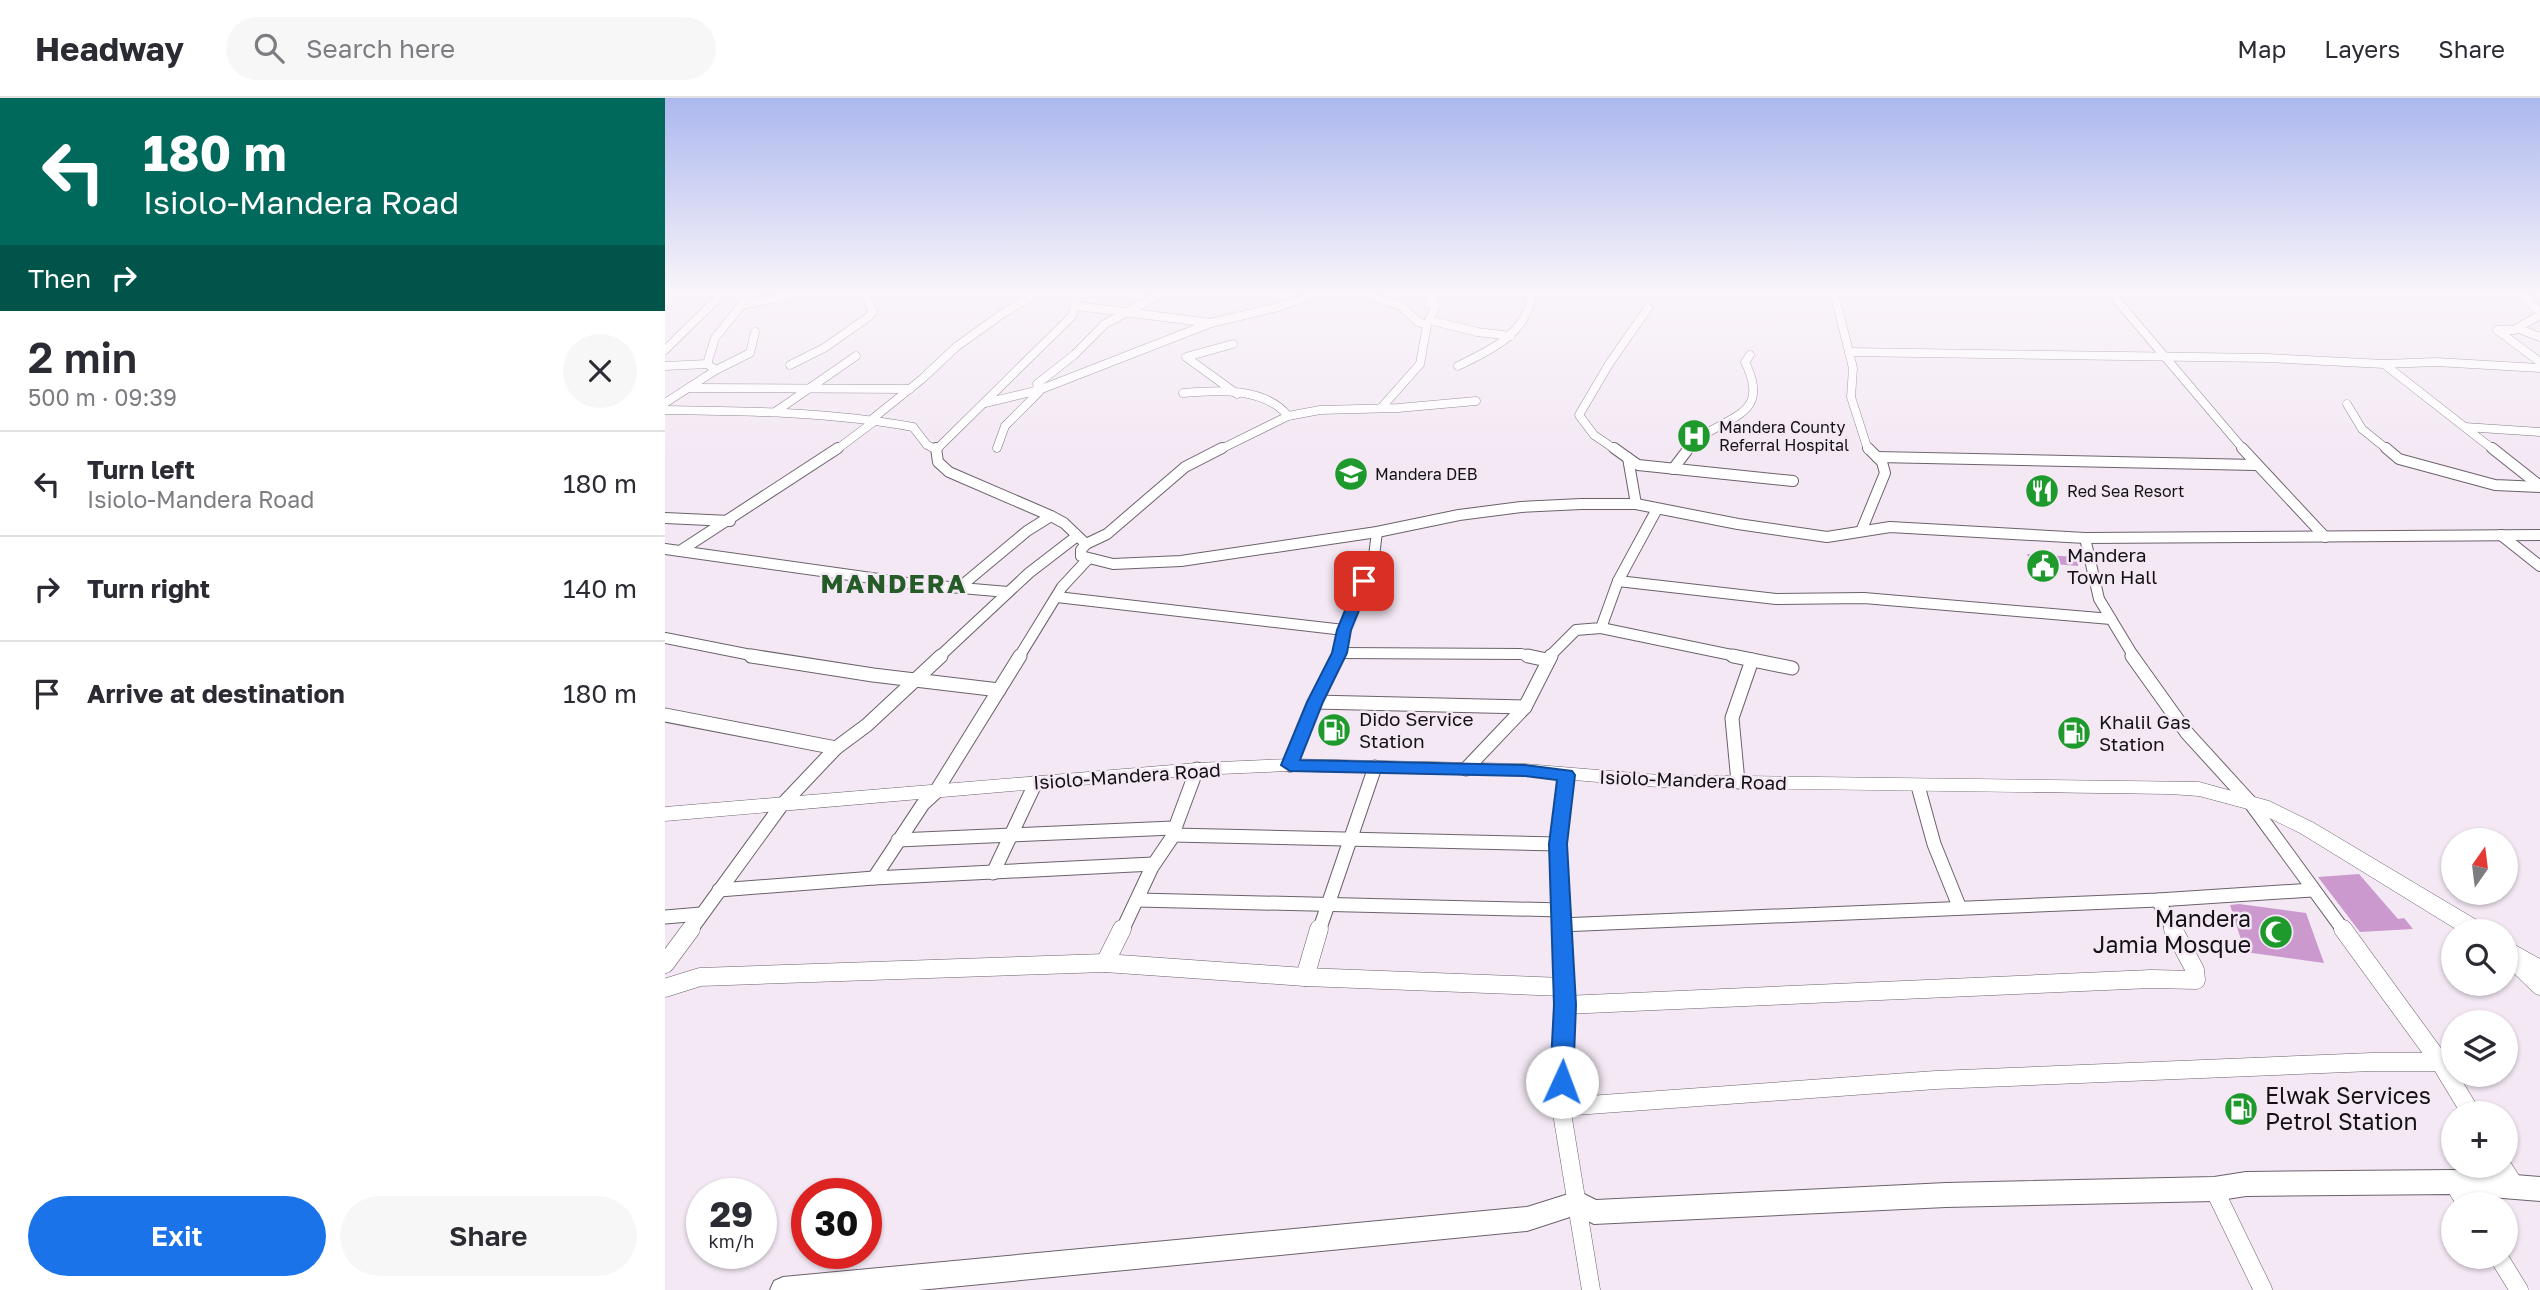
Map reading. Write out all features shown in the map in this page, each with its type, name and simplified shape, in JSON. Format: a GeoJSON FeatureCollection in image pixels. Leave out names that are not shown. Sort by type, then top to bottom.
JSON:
{"type":"FeatureCollection","features":[{"type":"Feature","properties":{"kind":"highway","name":"Isiolo-Mandera Road"},"geometry":{"type":"LineString","coordinates":[[665,814],[1197,769],[1290,765],[1525,770],[1566,775],[1738,782],[2170,787],[2199,789],[2249,801],[2307,828],[2457,919]]}},
{"type":"Feature","properties":{"kind":"highway"},"geometry":{"type":"LineString","coordinates":[[2518,958],[2540,970]]}},
{"type":"Feature","properties":{"kind":"main road"},"geometry":{"type":"LineString","coordinates":[[783,1290],[1527,1219],[1578,1203],[1594,1212],[1946,1195],[2214,1189],[2246,1184],[2519,1180]]}},
{"type":"Feature","properties":{"kind":"street"},"geometry":{"type":"LineString","coordinates":[[707,364],[710,348]]}},
{"type":"Feature","properties":{"kind":"street"},"geometry":{"type":"LineString","coordinates":[[665,403],[716,370],[750,353],[751,348]]}},
{"type":"Feature","properties":{"kind":"street"},"geometry":{"type":"LineString","coordinates":[[790,365],[825,348]]}},
{"type":"Feature","properties":{"kind":"street"},"geometry":{"type":"LineString","coordinates":[[680,551],[827,457],[955,348]]}},
{"type":"Feature","properties":{"kind":"street"},"geometry":{"type":"LineString","coordinates":[[937,449],[1041,348]]}},
{"type":"Feature","properties":{"kind":"street"},"geometry":{"type":"LineString","coordinates":[[1039,390],[1037,384],[1081,348]]}},
{"type":"Feature","properties":{"kind":"street"},"geometry":{"type":"LineString","coordinates":[[985,403],[1039,390],[1148,348]]}},
{"type":"Feature","properties":{"kind":"street"},"geometry":{"type":"LineString","coordinates":[[1220,348],[1186,357],[1238,394]]}},
{"type":"Feature","properties":{"kind":"street"},"geometry":{"type":"LineString","coordinates":[[1382,407],[1420,366],[1423,348]]}},
{"type":"Feature","properties":{"kind":"street"},"geometry":{"type":"LineString","coordinates":[[1458,366],[1495,348]]}},
{"type":"Feature","properties":{"kind":"street"},"geometry":{"type":"LineString","coordinates":[[1621,348],[1579,415],[1594,435],[1638,465],[1793,481]]}},
{"type":"Feature","properties":{"kind":"street"},"geometry":{"type":"LineString","coordinates":[[1848,348],[1853,368],[1851,397],[1854,410],[1864,442],[1870,453],[1877,457],[2256,465]]}},
{"type":"Feature","properties":{"kind":"street"},"geometry":{"type":"LineString","coordinates":[[2158,348],[2256,465],[2325,537]]}},
{"type":"Feature","properties":{"kind":"street"},"geometry":{"type":"LineString","coordinates":[[2521,348],[2540,362]]}},
{"type":"Feature","properties":{"kind":"street"},"geometry":{"type":"LineString","coordinates":[[1849,352],[2267,358],[2384,364],[2436,362],[2540,368]]}},
{"type":"Feature","properties":{"kind":"street"},"geometry":{"type":"LineString","coordinates":[[1673,469],[1699,438],[1727,424],[1748,407],[1756,391],[1753,374],[1745,362],[1750,355]]}},
{"type":"Feature","properties":{"kind":"street"},"geometry":{"type":"LineString","coordinates":[[775,412],[856,356]]}},
{"type":"Feature","properties":{"kind":"street"},"geometry":{"type":"LineString","coordinates":[[665,366],[707,364],[716,370]]}},
{"type":"Feature","properties":{"kind":"street"},"geometry":{"type":"LineString","coordinates":[[2384,364],[2540,486]]}},
{"type":"Feature","properties":{"kind":"street"},"geometry":{"type":"LineString","coordinates":[[1583,387],[1594,388]]}},
{"type":"Feature","properties":{"kind":"street"},"geometry":{"type":"LineString","coordinates":[[689,388],[910,389]]}},
{"type":"Feature","properties":{"kind":"street"},"geometry":{"type":"LineString","coordinates":[[997,447],[1005,426],[1032,401],[1039,390]]}},
{"type":"Feature","properties":{"kind":"street"},"geometry":{"type":"LineString","coordinates":[[1183,393],[1238,394],[1274,402],[1286,410],[1288,416]]}},
{"type":"Feature","properties":{"kind":"street"},"geometry":{"type":"LineString","coordinates":[[1476,401],[1398,408],[1320,410],[1288,416],[1185,467],[1107,534],[1086,544],[1080,550],[1081,556],[1113,564],[1181,561],[1377,532],[1459,515],[1511,508],[1636,504],[1815,535],[1836,536],[1863,530],[1912,528],[2085,538],[2540,535]]}},
{"type":"Feature","properties":{"kind":"street"},"geometry":{"type":"LineString","coordinates":[[2347,404],[2362,429],[2399,459],[2495,485],[2540,486]]}},
{"type":"Feature","properties":{"kind":"street"},"geometry":{"type":"LineString","coordinates":[[665,410],[775,412],[873,420],[916,428],[927,445],[937,449]]}},
{"type":"Feature","properties":{"kind":"street"},"geometry":{"type":"LineString","coordinates":[[2465,427],[2540,432]]}},
{"type":"Feature","properties":{"kind":"street"},"geometry":{"type":"LineString","coordinates":[[937,449],[938,462],[949,472],[1065,523],[1086,544]]}},
{"type":"Feature","properties":{"kind":"street"},"geometry":{"type":"LineString","coordinates":[[1863,530],[1885,473],[1877,457]]}},
{"type":"Feature","properties":{"kind":"street"},"geometry":{"type":"LineString","coordinates":[[1628,458],[1636,504]]}},
{"type":"Feature","properties":{"kind":"street"},"geometry":{"type":"LineString","coordinates":[[1601,628],[1618,580],[1657,509]]}},
{"type":"Feature","properties":{"kind":"street"},"geometry":{"type":"LineString","coordinates":[[960,587],[1027,531],[1051,516]]}},
{"type":"Feature","properties":{"kind":"street"},"geometry":{"type":"LineString","coordinates":[[665,518],[730,521]]}},
{"type":"Feature","properties":{"kind":"street"},"geometry":{"type":"LineString","coordinates":[[1290,765],[1315,702],[1339,653],[1344,630],[1374,556],[1377,532]]}},
{"type":"Feature","properties":{"kind":"street"},"geometry":{"type":"LineString","coordinates":[[2501,535],[2540,566]]}},
{"type":"Feature","properties":{"kind":"street"},"geometry":{"type":"LineString","coordinates":[[665,964],[782,806],[836,748],[867,724],[1009,592],[1065,543],[1077,536]]}},
{"type":"Feature","properties":{"kind":"street"},"geometry":{"type":"LineString","coordinates":[[2085,538],[2100,603],[2167,707],[2221,776],[2249,801],[2440,1062],[2464,1101]]}},
{"type":"Feature","properties":{"kind":"street"},"geometry":{"type":"LineString","coordinates":[[665,549],[914,584],[1009,592]]}},
{"type":"Feature","properties":{"kind":"street"},"geometry":{"type":"LineString","coordinates":[[874,878],[923,804],[935,793],[1057,597],[1088,559]]}},
{"type":"Feature","properties":{"kind":"street"},"geometry":{"type":"LineString","coordinates":[[1618,580],[1765,598],[1864,598],[2111,619]]}},
{"type":"Feature","properties":{"kind":"street"},"geometry":{"type":"LineString","coordinates":[[1057,597],[1344,630]]}},
{"type":"Feature","properties":{"kind":"street"},"geometry":{"type":"LineString","coordinates":[[1466,769],[1525,707],[1547,660],[1576,630],[1601,628],[1792,668]]}},
{"type":"Feature","properties":{"kind":"street"},"geometry":{"type":"LineString","coordinates":[[665,638],[730,653],[999,690]]}},
{"type":"Feature","properties":{"kind":"street"},"geometry":{"type":"LineString","coordinates":[[1339,653],[1521,654],[1547,660]]}},
{"type":"Feature","properties":{"kind":"street"},"geometry":{"type":"LineString","coordinates":[[1738,782],[1732,718],[1752,660]]}},
{"type":"Feature","properties":{"kind":"street"},"geometry":{"type":"LineString","coordinates":[[1315,702],[1525,707]]}},
{"type":"Feature","properties":{"kind":"street"},"geometry":{"type":"LineString","coordinates":[[665,715],[836,748]]}},
{"type":"Feature","properties":{"kind":"street"},"geometry":{"type":"LineString","coordinates":[[1305,977],[1326,905],[1352,839],[1375,767]]}},
{"type":"Feature","properties":{"kind":"street"},"geometry":{"type":"LineString","coordinates":[[1105,963],[1138,900],[1153,864],[1173,832],[1197,769]]}},
{"type":"Feature","properties":{"kind":"street"},"geometry":{"type":"LineString","coordinates":[[1566,775],[1558,844],[1565,1005],[1561,1107],[1591,1290]]}},
{"type":"Feature","properties":{"kind":"street"},"geometry":{"type":"LineString","coordinates":[[993,873],[1036,782]]}},
{"type":"Feature","properties":{"kind":"street"},"geometry":{"type":"LineString","coordinates":[[1918,786],[1934,844],[1959,906]]}},
{"type":"Feature","properties":{"kind":"street"},"geometry":{"type":"LineString","coordinates":[[898,840],[1173,832],[1558,844]]}},
{"type":"Feature","properties":{"kind":"street"},"geometry":{"type":"LineString","coordinates":[[719,890],[874,878],[1153,864]]}},
{"type":"Feature","properties":{"kind":"street"},"geometry":{"type":"LineString","coordinates":[[1138,900],[1326,905],[1561,918],[2158,900],[2312,890]]}},
{"type":"Feature","properties":{"kind":"street"},"geometry":{"type":"LineString","coordinates":[[1565,1005],[2151,979],[2196,980],[2195,970],[2158,900]]}},
{"type":"Feature","properties":{"kind":"street"},"geometry":{"type":"LineString","coordinates":[[665,917],[701,914]]}},
{"type":"Feature","properties":{"kind":"street"},"geometry":{"type":"LineString","coordinates":[[665,988],[700,977],[1105,963],[1305,977],[1564,987]]}},
{"type":"Feature","properties":{"kind":"street"},"geometry":{"type":"LineString","coordinates":[[2518,963],[2540,986]]}},
{"type":"Feature","properties":{"kind":"street"},"geometry":{"type":"LineString","coordinates":[[1561,1107],[1937,1080],[2307,1064],[2440,1062]]}},
{"type":"Feature","properties":{"kind":"street"},"geometry":{"type":"LineString","coordinates":[[2453,1182],[2459,1192]]}},
{"type":"Feature","properties":{"kind":"street"},"geometry":{"type":"LineString","coordinates":[[2214,1189],[2263,1290]]}},
{"type":"Feature","properties":{"kind":"street"},"geometry":{"type":"LineString","coordinates":[[2506,1269],[2519,1290]]}},
{"type":"Feature","properties":{"kind":"building","name":"Mandera Town Hall"},"geometry":{"type":"Polygon","coordinates":[[[2027,554],[2078,557],[2078,566],[2054,564],[2056,578],[2037,577],[2027,554]]]}},
{"type":"Feature","properties":{"kind":"building"},"geometry":{"type":"Polygon","coordinates":[[[2359,874],[2398,919],[2404,918],[2413,929],[2360,932],[2318,877],[2359,874]]]}},
{"type":"Feature","properties":{"kind":"building","name":"Mandera Jamia Mosque"},"geometry":{"type":"Polygon","coordinates":[[[2230,905],[2306,913],[2324,963],[2245,952],[2230,905]]]}},
{"type":"Feature","properties":{"kind":"place","name":"Mandera County Referral Hospital"},"geometry":{"type":"Point","coordinates":[1694,436]}},
{"type":"Feature","properties":{"kind":"place","name":"Mandera DEB"},"geometry":{"type":"Point","coordinates":[1351,474]}},
{"type":"Feature","properties":{"kind":"place","name":"Red Sea Resort"},"geometry":{"type":"Point","coordinates":[2042,491]}},
{"type":"Feature","properties":{"kind":"place","name":"Mandera Town Hall"},"geometry":{"type":"Point","coordinates":[2043,566]}},
{"type":"Feature","properties":{"kind":"place","name":"Dido Service Station"},"geometry":{"type":"Point","coordinates":[1334,730]}},
{"type":"Feature","properties":{"kind":"place","name":"Khalil Gas Station"},"geometry":{"type":"Point","coordinates":[2074,733]}},
{"type":"Feature","properties":{"kind":"place","name":"Mandera Jamia Mosque"},"geometry":{"type":"Point","coordinates":[2276,932]}},
{"type":"Feature","properties":{"kind":"place","name":"Elwak Services Petrol Station"},"geometry":{"type":"Point","coordinates":[2241,1109]}},
{"type":"Feature","properties":{"kind":"district","name":"MANDERA"},"geometry":{"type":"Point","coordinates":[894,584]}},
{"type":"Feature","properties":{"kind":"route"},"geometry":{"type":"LineString","coordinates":[[1364,581],[1344,630],[1339,653],[1315,702],[1290,765],[1525,770],[1566,775],[1558,844],[1565,1005],[1562,1082]]}}]}
